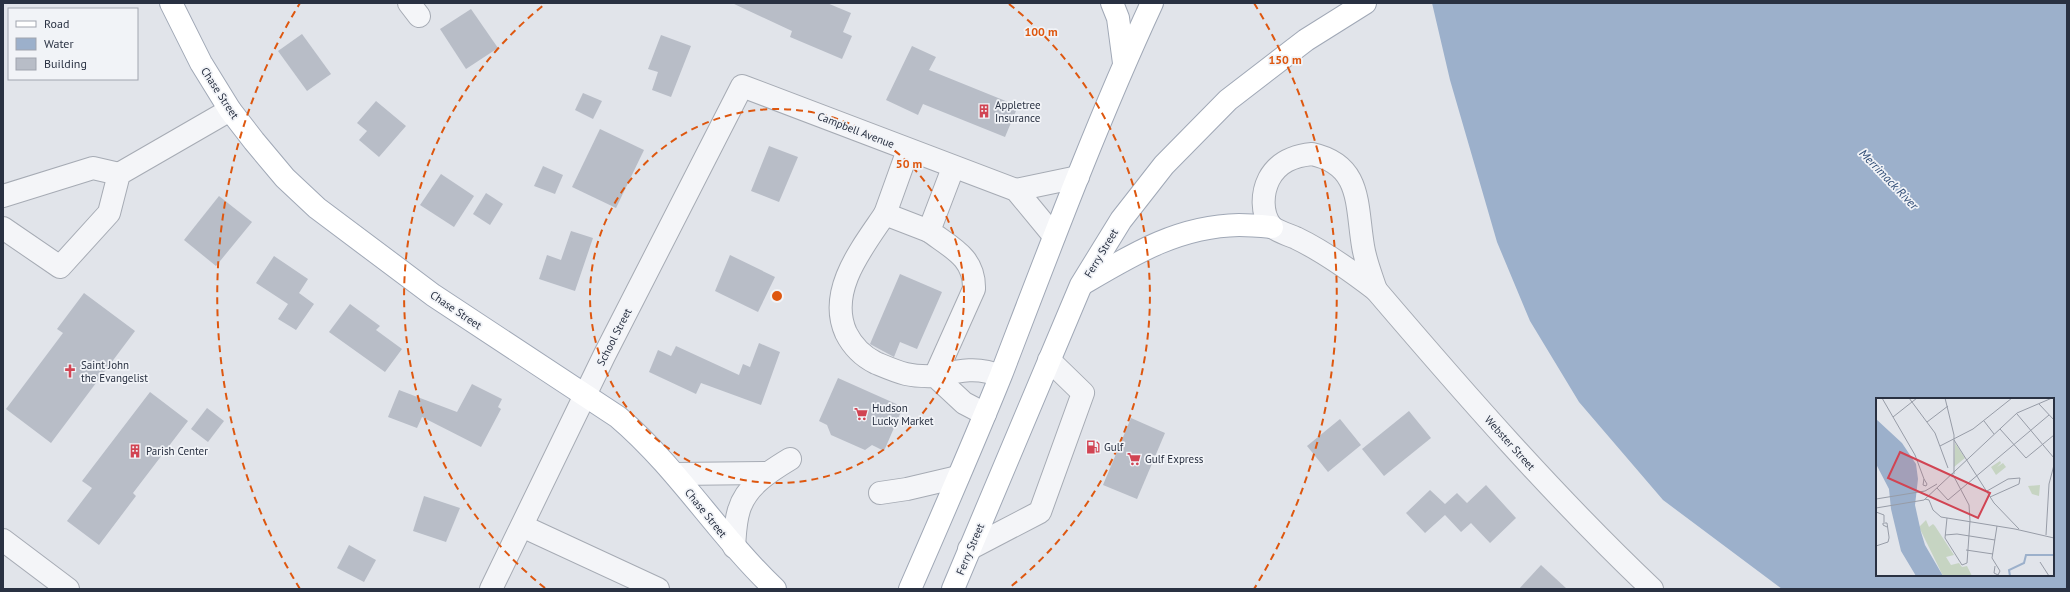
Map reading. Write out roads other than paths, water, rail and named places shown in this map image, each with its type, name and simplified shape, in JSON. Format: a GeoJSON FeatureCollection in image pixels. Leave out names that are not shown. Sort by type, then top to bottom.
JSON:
{"type":"FeatureCollection","features":[{"type":"Feature","properties":{"kind":"main road"},"geometry":{"type":"LineString","coordinates":[[1112,3],[1118,18],[1124,63]]}},
{"type":"Feature","properties":{"kind":"main road"},"geometry":{"type":"LineString","coordinates":[[910,589],[1000,376],[1054,236],[1124,63],[1152,3]]}},
{"type":"Feature","properties":{"kind":"main road","name":"Chase Street"},"geometry":{"type":"LineString","coordinates":[[170,5],[201,63],[230,110],[285,178],[317,208],[433,295],[618,417],[644,439],[675,474],[734,547],[775,589]]}},
{"type":"Feature","properties":{"kind":"main road","name":"Ferry Street"},"geometry":{"type":"LineString","coordinates":[[953,589],[1081,285],[1121,220],[1164,165],[1228,100],[1306,40],[1360,6]]}},
{"type":"Feature","properties":{"kind":"main road"},"geometry":{"type":"LineString","coordinates":[[1081,285],[1157,242],[1179,235],[1206,229],[1238,225],[1272,227]]}},
{"type":"Feature","properties":{"kind":"street","name":"Campbell Avenue"},"geometry":{"type":"LineString","coordinates":[[742,86],[953,168],[1016,190]]}},
{"type":"Feature","properties":{"kind":"street","name":"School Street"},"geometry":{"type":"LineString","coordinates":[[491,589],[585,396],[742,86]]}},
{"type":"Feature","properties":{"kind":"street"},"geometry":{"type":"LineString","coordinates":[[3,196],[93,168],[119,174],[230,110]]}},
{"type":"Feature","properties":{"kind":"street"},"geometry":{"type":"LineString","coordinates":[[908,150],[885,214],[863,248],[846,280],[840,311],[842,324],[850,342],[858,351],[870,360],[903,375],[935,376],[963,370],[987,370],[1000,376]]}},
{"type":"Feature","properties":{"kind":"street","name":"Webster Street"},"geometry":{"type":"LineString","coordinates":[[1376,290],[1363,248],[1355,190],[1349,175],[1339,164],[1326,157],[1312,154],[1297,156],[1284,162],[1273,172],[1263,200],[1265,214],[1272,227],[1319,250],[1343,264],[1376,290],[1514,448],[1593,533],[1652,589]]}},
{"type":"Feature","properties":{"kind":"street"},"geometry":{"type":"LineString","coordinates":[[929,231],[953,168]]}},
{"type":"Feature","properties":{"kind":"street"},"geometry":{"type":"LineString","coordinates":[[3,228],[60,267],[109,213],[119,174]]}},
{"type":"Feature","properties":{"kind":"street"},"geometry":{"type":"LineString","coordinates":[[1054,236],[1016,190],[1078,177]]}},
{"type":"Feature","properties":{"kind":"street"},"geometry":{"type":"LineString","coordinates":[[885,214],[929,231],[954,249],[969,264],[974,275],[974,289],[935,376]]}},
{"type":"Feature","properties":{"kind":"street"},"geometry":{"type":"LineString","coordinates":[[970,549],[1040,512],[1083,393],[1049,360]]}},
{"type":"Feature","properties":{"kind":"street"},"geometry":{"type":"LineString","coordinates":[[935,376],[964,403],[984,414]]}},
{"type":"Feature","properties":{"kind":"street"},"geometry":{"type":"LineString","coordinates":[[734,547],[739,510],[744,498],[767,473],[790,459]]}},
{"type":"Feature","properties":{"kind":"street"},"geometry":{"type":"LineString","coordinates":[[675,474],[767,473]]}},
{"type":"Feature","properties":{"kind":"street"},"geometry":{"type":"LineString","coordinates":[[880,493],[958,477]]}},
{"type":"Feature","properties":{"kind":"street"},"geometry":{"type":"LineString","coordinates":[[522,526],[658,589]]}},
{"type":"Feature","properties":{"kind":"street"},"geometry":{"type":"LineString","coordinates":[[3,540],[68,589]]}},
{"type":"Feature","properties":{"kind":"water","name":"Merrimack River"},"geometry":{"type":"Polygon","coordinates":[[[1432,3],[2067,3],[2067,589],[1782,589],[1663,500],[1579,402],[1530,321],[1497,242],[1450,80],[1432,3]]]}},
{"type":"Feature","properties":{"kind":"place","name":"Appletree Insurance"},"geometry":{"type":"Point","coordinates":[984,111]}},
{"type":"Feature","properties":{"kind":"place","name":"Saint John the Evangelist"},"geometry":{"type":"Point","coordinates":[70,371]}},
{"type":"Feature","properties":{"kind":"place","name":"Hudson Lucky Market"},"geometry":{"type":"Point","coordinates":[861,414]}},
{"type":"Feature","properties":{"kind":"place","name":"Gulf"},"geometry":{"type":"Point","coordinates":[1093,447]}},
{"type":"Feature","properties":{"kind":"place","name":"Parish Center"},"geometry":{"type":"Point","coordinates":[135,451]}},
{"type":"Feature","properties":{"kind":"place","name":"Gulf Express"},"geometry":{"type":"Point","coordinates":[1134,459]}}]}
